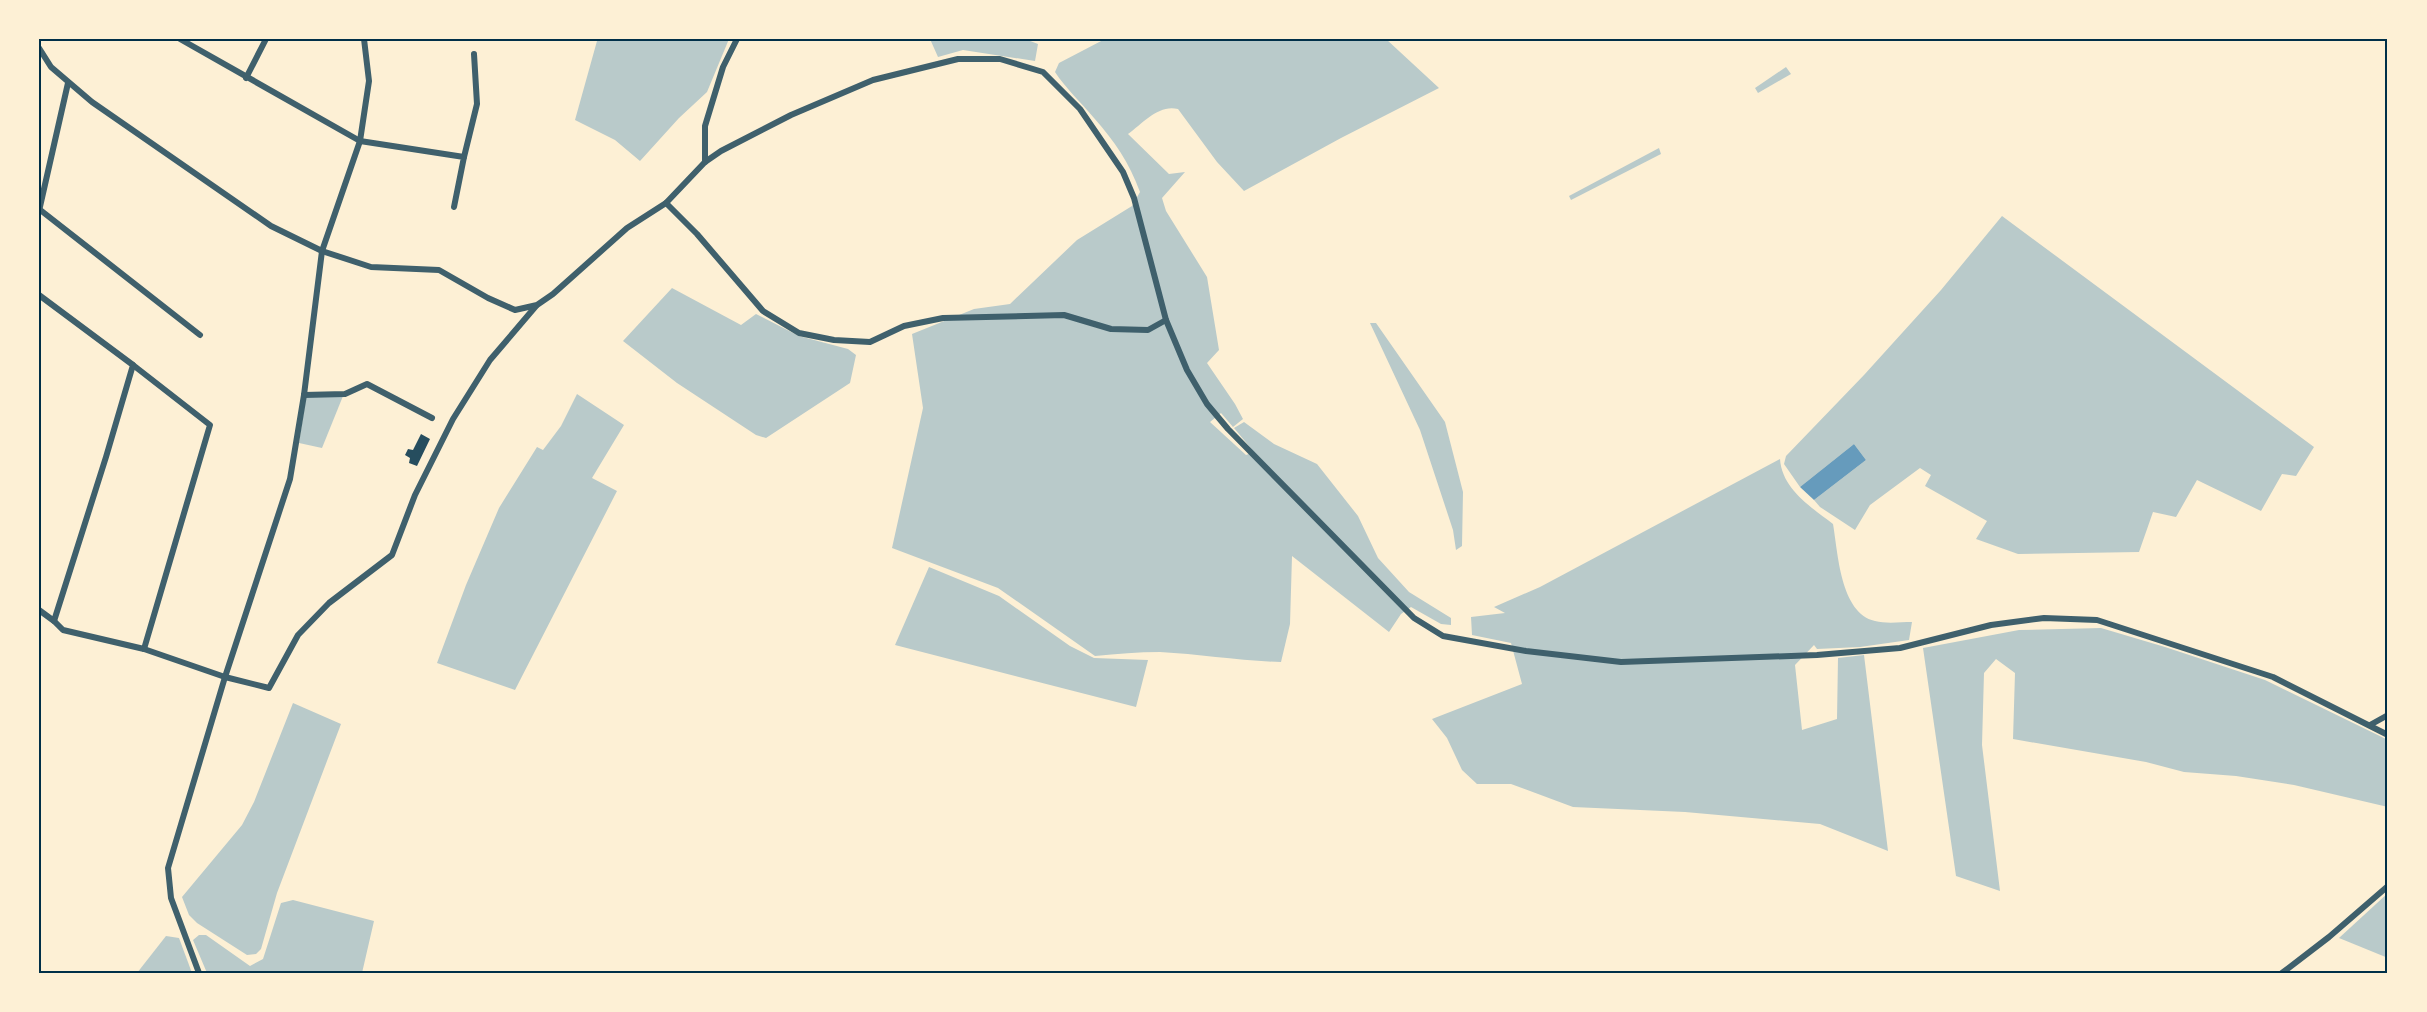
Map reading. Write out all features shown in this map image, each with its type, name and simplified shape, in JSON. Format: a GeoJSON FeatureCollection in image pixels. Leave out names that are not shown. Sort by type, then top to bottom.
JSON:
{"type":"FeatureCollection","features":[{"type":"Feature","properties":{"kind":"street"},"geometry":{"type":"LineString","coordinates":[[180,39],[360,141],[464,157]]}},
{"type":"Feature","properties":{"kind":"street"},"geometry":{"type":"LineString","coordinates":[[246,78],[266,39]]}},
{"type":"Feature","properties":{"kind":"street"},"geometry":{"type":"LineString","coordinates":[[199,973],[171,898],[168,868],[225,677],[290,479],[304,395],[322,251],[360,141],[369,81],[364,39]]}},
{"type":"Feature","properties":{"kind":"street"},"geometry":{"type":"LineString","coordinates":[[705,162],[705,126],[723,67],[737,39]]}},
{"type":"Feature","properties":{"kind":"street"},"geometry":{"type":"LineString","coordinates":[[39,48],[51,67],[69,83],[271,226],[322,251],[371,267],[439,270],[488,298],[515,310],[537,305]]}},
{"type":"Feature","properties":{"kind":"street"},"geometry":{"type":"LineString","coordinates":[[454,207],[477,104],[474,54]]}},
{"type":"Feature","properties":{"kind":"street"},"geometry":{"type":"LineString","coordinates":[[39,610],[63,630],[144,649],[225,677],[269,688],[298,635],[329,603],[392,555],[415,495],[453,419],[490,360],[537,305],[553,294],[627,228],[666,203],[705,162],[721,151],[791,115],[878,78],[958,59],[1000,59],[1043,72],[1080,109],[1123,171],[1134,198],[1166,320],[1187,370],[1208,404],[1228,429],[1414,618],[1443,636],[1526,651],[1621,662],[1817,655],[1900,648],[1991,625],[2044,618],[2097,620],[2273,677],[2388,735]]}},
{"type":"Feature","properties":{"kind":"street"},"geometry":{"type":"LineString","coordinates":[[69,83],[39,210],[200,335]]}},
{"type":"Feature","properties":{"kind":"street"},"geometry":{"type":"LineString","coordinates":[[666,203],[697,234],[763,310],[799,333],[834,340],[870,342],[904,326],[943,318],[1064,315],[1111,329],[1138,330],[1148,330],[1166,320]]}},
{"type":"Feature","properties":{"kind":"street"},"geometry":{"type":"LineString","coordinates":[[39,295],[210,425],[144,649]]}},
{"type":"Feature","properties":{"kind":"street"},"geometry":{"type":"LineString","coordinates":[[54,621],[133,365]]}},
{"type":"Feature","properties":{"kind":"street"},"geometry":{"type":"LineString","coordinates":[[304,395],[345,394],[367,384],[432,418]]}},
{"type":"Feature","properties":{"kind":"street"},"geometry":{"type":"LineString","coordinates":[[2370,725],[2388,715]]}},
{"type":"Feature","properties":{"kind":"street"},"geometry":{"type":"LineString","coordinates":[[2282,973],[2329,937],[2388,886]]}},
{"type":"Feature","properties":{"kind":"shaded area"},"geometry":{"type":"Polygon","coordinates":[[[577,39],[729,39],[707,92],[679,118],[640,161],[615,140],[575,120],[597,41],[578,41],[577,39]]]}},
{"type":"Feature","properties":{"kind":"shaded area"},"geometry":{"type":"Polygon","coordinates":[[[930,39],[1025,39],[1038,44],[1035,61],[963,50],[938,57],[930,39]]]}},
{"type":"Feature","properties":{"kind":"shaded area"},"geometry":{"type":"Polygon","coordinates":[[[1105,39],[1386,39],[1439,88],[1244,191],[1217,162],[1178,109],[1164,109],[1158,112],[1128,134],[1169,174],[1185,172],[1162,198],[1166,211],[1207,277],[1219,350],[1207,363],[1243,419],[1233,427],[1221,413],[1210,422],[1246,455],[1254,452],[1234,428],[1244,422],[1274,444],[1317,464],[1358,516],[1378,558],[1409,592],[1451,618],[1451,625],[1441,624],[1411,607],[1401,614],[1389,632],[1292,556],[1290,624],[1281,662],[1160,652],[1095,656],[998,588],[892,548],[923,408],[912,334],[974,309],[1010,304],[1077,240],[1132,206],[1140,192],[1115,144],[1055,72],[1059,63],[1105,39]]]}},
{"type":"Feature","properties":{"kind":"shaded area"},"geometry":{"type":"Polygon","coordinates":[[[1786,67],[1791,74],[1758,93],[1755,88],[1786,67]]]}},
{"type":"Feature","properties":{"kind":"shaded area"},"geometry":{"type":"Polygon","coordinates":[[[1659,148],[1661,154],[1571,200],[1569,196],[1659,148]]]}},
{"type":"Feature","properties":{"kind":"shaded area"},"geometry":{"type":"Polygon","coordinates":[[[2002,216],[2314,447],[2296,476],[2282,474],[2261,511],[2197,480],[2176,517],[2153,512],[2139,552],[2018,554],[1976,539],[1987,521],[1925,486],[1931,475],[1920,468],[1870,505],[1855,530],[1820,507],[1814,500],[1866,460],[1854,444],[1800,487],[1784,464],[1786,456],[1941,290],[2002,216]]]}},
{"type":"Feature","properties":{"kind":"shaded area"},"geometry":{"type":"Polygon","coordinates":[[[672,288],[741,325],[756,314],[799,336],[848,349],[856,355],[850,383],[766,438],[756,435],[677,383],[623,341],[672,288]]]}},
{"type":"Feature","properties":{"kind":"shaded area"},"geometry":{"type":"Polygon","coordinates":[[[1370,323],[1376,323],[1445,422],[1463,492],[1462,546],[1456,550],[1453,530],[1420,430],[1370,323]]]}},
{"type":"Feature","properties":{"kind":"shaded area"},"geometry":{"type":"Polygon","coordinates":[[[577,394],[624,425],[592,478],[617,491],[515,690],[437,663],[466,585],[499,508],[537,447],[543,450],[561,426],[577,394]]]}},
{"type":"Feature","properties":{"kind":"shaded area"},"geometry":{"type":"Polygon","coordinates":[[[343,396],[322,448],[299,443],[306,397],[343,396]]]}},
{"type":"Feature","properties":{"kind":"shaded area"},"geometry":{"type":"Polygon","coordinates":[[[1780,459],[1782,470],[1792,488],[1807,504],[1833,524],[1839,565],[1854,606],[1863,616],[1875,621],[1912,622],[1909,640],[1860,647],[1817,649],[1814,645],[1795,665],[1802,730],[1837,719],[1838,658],[1864,655],[1888,851],[1820,824],[1685,812],[1573,807],[1511,784],[1477,784],[1462,770],[1447,738],[1432,719],[1522,684],[1511,643],[1472,635],[1471,617],[1505,613],[1494,607],[1540,587],[1780,459]]]}},
{"type":"Feature","properties":{"kind":"shaded area"},"geometry":{"type":"Polygon","coordinates":[[[929,567],[999,596],[1070,646],[1094,658],[1148,660],[1136,707],[895,645],[929,567]]]}},
{"type":"Feature","properties":{"kind":"shaded area"},"geometry":{"type":"Polygon","coordinates":[[[2101,628],[2265,680],[2388,740],[2388,807],[2294,785],[2236,776],[2184,772],[2146,762],[2013,739],[2015,673],[1996,659],[1984,673],[1982,745],[2000,891],[1956,876],[1923,648],[2019,630],[2101,628]]]}},
{"type":"Feature","properties":{"kind":"shaded area"},"geometry":{"type":"Polygon","coordinates":[[[293,703],[341,724],[277,893],[261,949],[256,954],[247,955],[197,923],[189,915],[182,897],[242,825],[254,802],[293,703]]]}},
{"type":"Feature","properties":{"kind":"shaded area"},"geometry":{"type":"Polygon","coordinates":[[[2388,893],[2388,958],[2339,938],[2388,893]]]}},
{"type":"Feature","properties":{"kind":"shaded area"},"geometry":{"type":"Polygon","coordinates":[[[293,900],[374,921],[362,973],[207,973],[193,940],[199,935],[206,935],[250,966],[263,959],[281,903],[293,900]]]}},
{"type":"Feature","properties":{"kind":"shaded area"},"geometry":{"type":"Polygon","coordinates":[[[166,936],[179,938],[192,973],[137,973],[166,936]]]}},
{"type":"Feature","properties":{"kind":"water"},"geometry":{"type":"Polygon","coordinates":[[[1854,444],[1866,460],[1814,500],[1800,487],[1854,444]]]}},
{"type":"Feature","properties":{"kind":"building"},"geometry":{"type":"Polygon","coordinates":[[[421,434],[430,439],[417,466],[409,463],[410,458],[405,455],[408,449],[413,450],[421,434]]]}}]}
